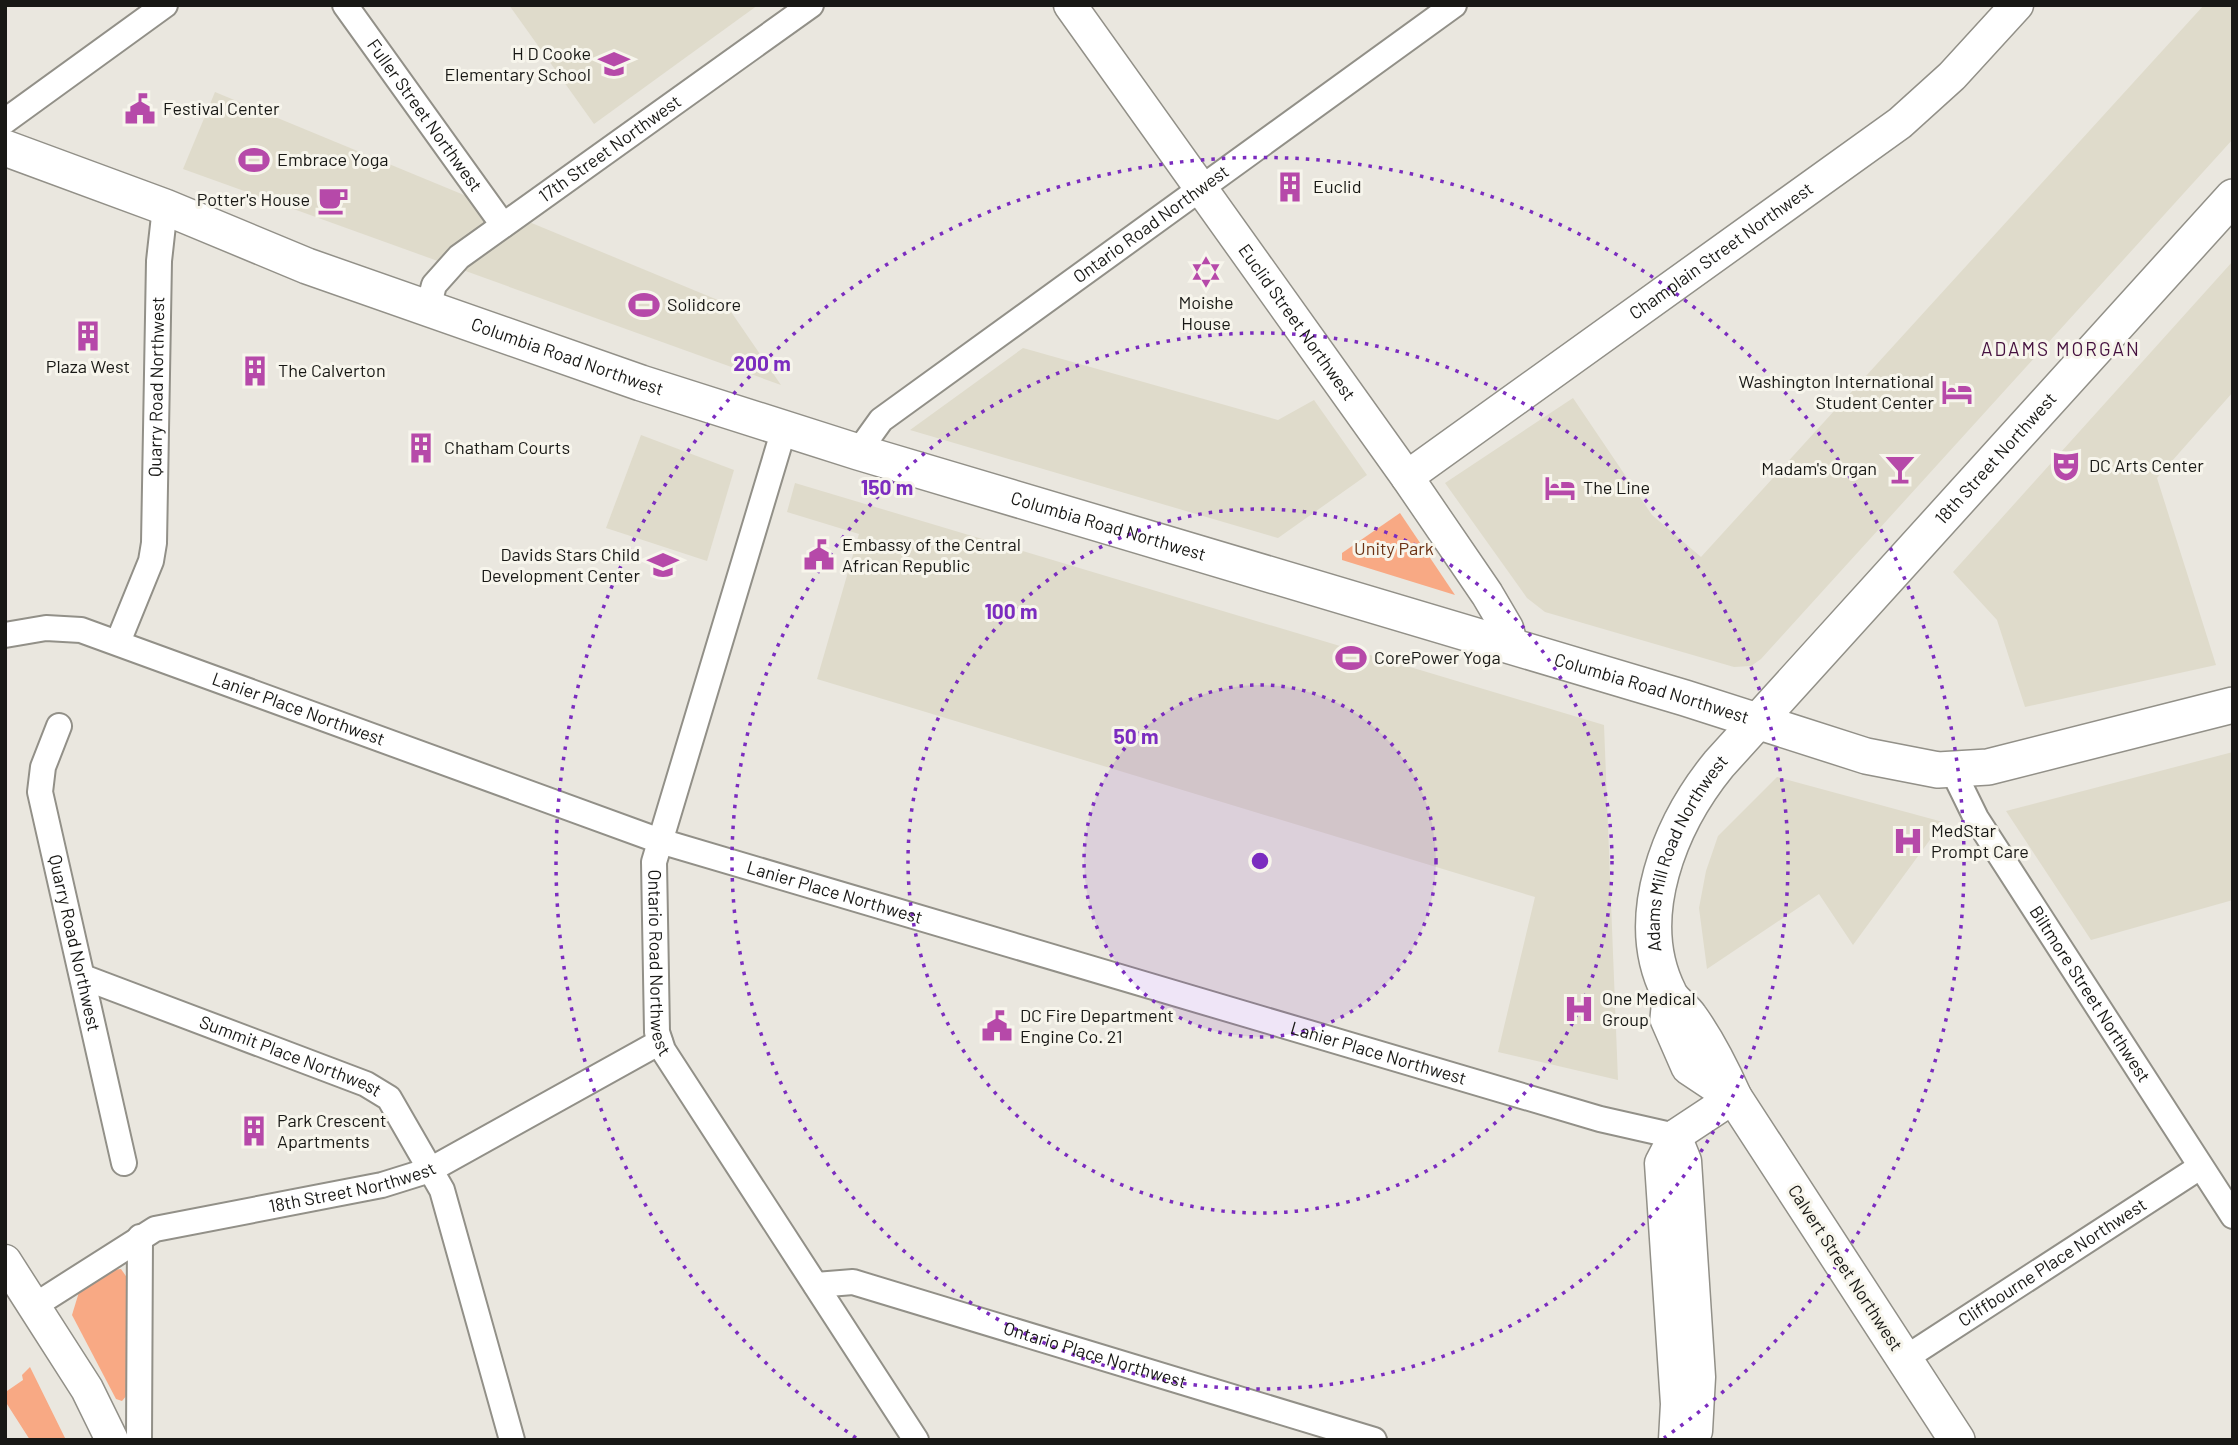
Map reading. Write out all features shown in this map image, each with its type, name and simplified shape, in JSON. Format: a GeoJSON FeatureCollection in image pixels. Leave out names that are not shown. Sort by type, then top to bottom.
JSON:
{"type":"FeatureCollection","features":[{"type":"Feature","properties":{"kind":"main road","name":"Columbia Road Northwest"},"geometry":{"type":"LineString","coordinates":[[5,148],[164,207],[307,266],[641,383],[858,452],[1758,721],[1866,757],[1953,771],[2018,762],[2233,705]]}},
{"type":"Feature","properties":{"kind":"main road","name":"18th Street Northwest"},"geometry":{"type":"LineString","coordinates":[[1758,721],[2233,197]]}},
{"type":"Feature","properties":{"kind":"main road","name":"Adams Mill Road Northwest"},"geometry":{"type":"LineString","coordinates":[[1734,1097],[1714,1050],[1685,1008],[1670,997],[1657,958],[1654,927],[1664,864],[1699,792],[1758,721]]}},
{"type":"Feature","properties":{"kind":"main road","name":"Calvert Street Northwest"},"geometry":{"type":"LineString","coordinates":[[1734,1097],[1956,1440]]}},
{"type":"Feature","properties":{"kind":"street"},"geometry":{"type":"LineString","coordinates":[[5,121],[165,5]]}},
{"type":"Feature","properties":{"kind":"street","name":"Fuller Street Northwest"},"geometry":{"type":"LineString","coordinates":[[345,5],[503,226]]}},
{"type":"Feature","properties":{"kind":"street","name":"17th Street Northwest"},"geometry":{"type":"LineString","coordinates":[[428,308],[433,285],[449,266],[811,5]]}},
{"type":"Feature","properties":{"kind":"street","name":"Euclid Street Northwest"},"geometry":{"type":"LineString","coordinates":[[1070,5],[1408,477],[1487,594],[1507,628],[1513,647]]}},
{"type":"Feature","properties":{"kind":"street","name":"Ontario Road Northwest"},"geometry":{"type":"LineString","coordinates":[[858,452],[881,420],[1454,5]]}},
{"type":"Feature","properties":{"kind":"street","name":"Champlain Street Northwest"},"geometry":{"type":"LineString","coordinates":[[1408,477],[1900,123],[1952,76],[2017,5]]}},
{"type":"Feature","properties":{"kind":"street","name":"Quarry Road Northwest"},"geometry":{"type":"LineString","coordinates":[[118,642],[151,561],[154,543],[159,261],[164,207]]}},
{"type":"Feature","properties":{"kind":"street","name":"Ontario Road Northwest"},"geometry":{"type":"LineString","coordinates":[[784,429],[660,841],[653,881],[660,1042],[916,1440]]}},
{"type":"Feature","properties":{"kind":"street","name":"Lanier Place Northwest"},"geometry":{"type":"LineString","coordinates":[[6,632],[69,629],[118,642],[660,841],[1600,1119],[1675,1136]]}},
{"type":"Feature","properties":{"kind":"street","name":"Quarry Road Northwest"},"geometry":{"type":"LineString","coordinates":[[59,726],[43,767],[40,792],[124,1163]]}},
{"type":"Feature","properties":{"kind":"street","name":"Biltmore Street Northwest"},"geometry":{"type":"LineString","coordinates":[[1953,771],[1976,818],[2233,1216]]}},
{"type":"Feature","properties":{"kind":"street","name":"Summit Place Northwest"},"geometry":{"type":"LineString","coordinates":[[83,977],[382,1091],[442,1190],[512,1440]]}},
{"type":"Feature","properties":{"kind":"street","name":"18th Street Northwest"},"geometry":{"type":"LineString","coordinates":[[34,1306],[140,1237],[165,1226],[382,1185],[430,1170],[660,1042]]}},
{"type":"Feature","properties":{"kind":"street"},"geometry":{"type":"LineString","coordinates":[[1675,1440],[1677,1404],[1661,1163],[1675,1136],[1734,1097]]}},
{"type":"Feature","properties":{"kind":"street"},"geometry":{"type":"LineString","coordinates":[[1675,1136],[1685,1161],[1699,1377],[1695,1440]]}},
{"type":"Feature","properties":{"kind":"street","name":"Cliffbourne Place Northwest"},"geometry":{"type":"LineString","coordinates":[[1904,1359],[2200,1167]]}},
{"type":"Feature","properties":{"kind":"street"},"geometry":{"type":"LineString","coordinates":[[139,1440],[140,1237]]}},
{"type":"Feature","properties":{"kind":"street"},"geometry":{"type":"LineString","coordinates":[[5,1261],[87,1389],[112,1440]]}},
{"type":"Feature","properties":{"kind":"street","name":"Ontario Place Northwest"},"geometry":{"type":"LineString","coordinates":[[816,1285],[853,1282],[1374,1440]]}},
{"type":"Feature","properties":{"kind":"shaded area","name":"H D Cooke Elementary School"},"geometry":{"type":"Polygon","coordinates":[[[509,5],[758,5],[594,124],[509,5]]]}},
{"type":"Feature","properties":{"kind":"shaded area"},"geometry":{"type":"Polygon","coordinates":[[[2204,5],[2233,5],[2233,139],[1761,659],[1751,666],[1734,667],[1545,612],[1527,598],[1445,483],[1573,398],[1652,515],[1701,557],[2204,5]]]}},
{"type":"Feature","properties":{"kind":"shaded area"},"geometry":{"type":"Polygon","coordinates":[[[215,92],[725,303],[781,385],[183,169],[215,92]]]}},
{"type":"Feature","properties":{"kind":"shaded area"},"geometry":{"type":"Polygon","coordinates":[[[2233,261],[2233,392],[2157,478],[2216,665],[2025,707],[1997,620],[1953,572],[2233,261]]]}},
{"type":"Feature","properties":{"kind":"shaded area"},"geometry":{"type":"Polygon","coordinates":[[[1023,348],[1278,420],[1314,400],[1367,475],[1278,538],[910,430],[1023,348]]]}},
{"type":"Feature","properties":{"kind":"shaded area"},"geometry":{"type":"Polygon","coordinates":[[[641,435],[734,470],[707,561],[606,528],[641,435]]]}},
{"type":"Feature","properties":{"kind":"shaded area"},"geometry":{"type":"Polygon","coordinates":[[[795,483],[1604,725],[1618,1080],[1498,1052],[1535,897],[817,679],[859,534],[787,512],[795,483]]]}},
{"type":"Feature","properties":{"kind":"shaded area"},"geometry":{"type":"Polygon","coordinates":[[[2233,752],[2233,900],[2091,940],[2006,811],[2233,752]]]}},
{"type":"Feature","properties":{"kind":"shaded area"},"geometry":{"type":"Polygon","coordinates":[[[1777,777],[1943,822],[1853,945],[1819,894],[1707,969],[1699,908],[1706,871],[1718,836],[1777,777]]]}},
{"type":"Feature","properties":{"kind":"green space","name":"Unity Park"},"geometry":{"type":"Polygon","coordinates":[[[1400,513],[1455,595],[1342,560],[1342,553],[1400,513]]]}},
{"type":"Feature","properties":{"kind":"green space"},"geometry":{"type":"Polygon","coordinates":[[[121,1269],[128,1279],[127,1395],[122,1401],[116,1399],[72,1315],[79,1292],[112,1270],[121,1269]]]}},
{"type":"Feature","properties":{"kind":"green space"},"geometry":{"type":"Polygon","coordinates":[[[30,1367],[66,1440],[30,1440],[5,1401],[7,1391],[23,1380],[22,1375],[30,1367]]]}},
{"type":"Feature","properties":{"kind":"place","name":"H D Cooke Elementary School"},"geometry":{"type":"Point","coordinates":[614,64]}},
{"type":"Feature","properties":{"kind":"place","name":"Festival Center"},"geometry":{"type":"Point","coordinates":[140,109]}},
{"type":"Feature","properties":{"kind":"place","name":"Embrace Yoga"},"geometry":{"type":"Point","coordinates":[254,160]}},
{"type":"Feature","properties":{"kind":"place","name":"Euclid"},"geometry":{"type":"Point","coordinates":[1290,187]}},
{"type":"Feature","properties":{"kind":"place","name":"Potter's House"},"geometry":{"type":"Point","coordinates":[333,200]}},
{"type":"Feature","properties":{"kind":"place","name":"Moishe House"},"geometry":{"type":"Point","coordinates":[1206,272]}},
{"type":"Feature","properties":{"kind":"place","name":"Solidcore"},"geometry":{"type":"Point","coordinates":[644,305]}},
{"type":"Feature","properties":{"kind":"place","name":"Plaza West"},"geometry":{"type":"Point","coordinates":[88,336]}},
{"type":"Feature","properties":{"kind":"place","name":"The Calverton"},"geometry":{"type":"Point","coordinates":[255,371]}},
{"type":"Feature","properties":{"kind":"place","name":"Washington International Student Center"},"geometry":{"type":"Point","coordinates":[1957,392]}},
{"type":"Feature","properties":{"kind":"place","name":"Chatham Courts"},"geometry":{"type":"Point","coordinates":[421,448]}},
{"type":"Feature","properties":{"kind":"place","name":"DC Arts Center"},"geometry":{"type":"Point","coordinates":[2066,466]}},
{"type":"Feature","properties":{"kind":"place","name":"Madam's Organ"},"geometry":{"type":"Point","coordinates":[1900,469]}},
{"type":"Feature","properties":{"kind":"place","name":"The Line"},"geometry":{"type":"Point","coordinates":[1560,488]}},
{"type":"Feature","properties":{"kind":"place","name":"Embassy of the Central African Republic"},"geometry":{"type":"Point","coordinates":[819,555]}},
{"type":"Feature","properties":{"kind":"place","name":"Davids Stars Child Development Center"},"geometry":{"type":"Point","coordinates":[663,565]}},
{"type":"Feature","properties":{"kind":"place","name":"CorePower Yoga"},"geometry":{"type":"Point","coordinates":[1351,658]}},
{"type":"Feature","properties":{"kind":"place","name":"MedStar Prompt Care"},"geometry":{"type":"Point","coordinates":[1908,841]}},
{"type":"Feature","properties":{"kind":"place","name":"One Medical Group"},"geometry":{"type":"Point","coordinates":[1579,1009]}},
{"type":"Feature","properties":{"kind":"place","name":"DC Fire Department Engine Co. 21"},"geometry":{"type":"Point","coordinates":[997,1026]}},
{"type":"Feature","properties":{"kind":"place","name":"Park Crescent Apartments"},"geometry":{"type":"Point","coordinates":[254,1131]}},
{"type":"Feature","properties":{"kind":"district","name":"ADAMS MORGAN"},"geometry":{"type":"Point","coordinates":[2061,349]}}]}
